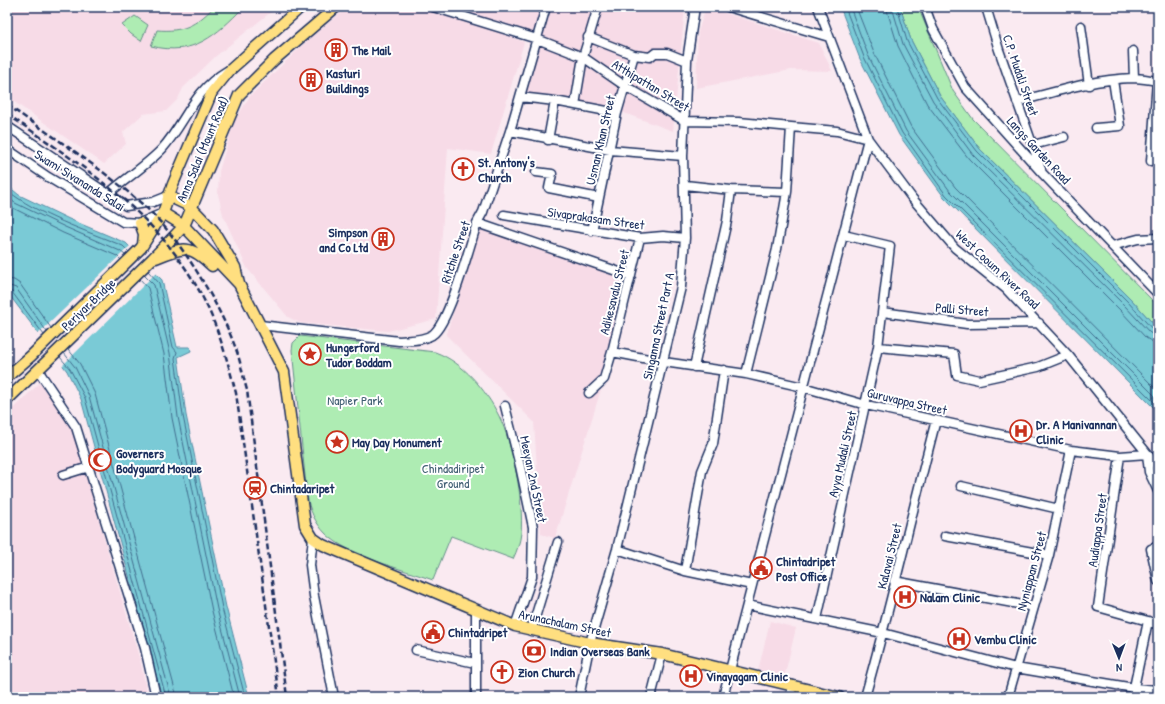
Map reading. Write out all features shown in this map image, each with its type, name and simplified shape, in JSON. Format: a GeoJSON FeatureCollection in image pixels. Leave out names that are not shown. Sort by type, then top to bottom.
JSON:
{"type":"FeatureCollection","features":[{"type":"Feature","properties":{"kind":"main road","name":"Anna Salai (Mount Road)"},"geometry":{"type":"LineString","coordinates":[[142,246],[162,212],[212,92],[230,69],[301,7]]}},
{"type":"Feature","properties":{"kind":"main road","name":"Anna Salai (Mount Road)"},"geometry":{"type":"LineString","coordinates":[[152,259],[184,226],[239,95],[274,60],[336,7]]}},
{"type":"Feature","properties":{"kind":"main road"},"geometry":{"type":"LineString","coordinates":[[168,196],[191,207],[213,230],[235,267],[239,284],[260,325]]}},
{"type":"Feature","properties":{"kind":"main road"},"geometry":{"type":"LineString","coordinates":[[162,212],[184,226],[239,284]]}},
{"type":"Feature","properties":{"kind":"main road"},"geometry":{"type":"LineString","coordinates":[[140,223],[144,234],[142,246]]}},
{"type":"Feature","properties":{"kind":"main road","name":"Periyar Bridge"},"geometry":{"type":"LineString","coordinates":[[7,377],[31,356],[142,246]]}},
{"type":"Feature","properties":{"kind":"main road"},"geometry":{"type":"LineString","coordinates":[[152,259],[172,251],[188,250],[197,252],[222,276],[239,284]]}},
{"type":"Feature","properties":{"kind":"main road","name":"Periyar Bridge"},"geometry":{"type":"LineString","coordinates":[[7,400],[152,259]]}},
{"type":"Feature","properties":{"kind":"main road","name":"Arunachalam Street"},"geometry":{"type":"LineString","coordinates":[[260,325],[284,372],[305,525],[313,538],[323,545],[476,610],[531,631],[590,643],[662,654],[839,697]]}},
{"type":"Feature","properties":{"kind":"street","name":"Atthipattan Street"},"geometry":{"type":"LineString","coordinates":[[433,7],[537,39],[583,57],[626,86],[685,121],[739,122],[837,131],[868,139]]}},
{"type":"Feature","properties":{"kind":"street","name":"Ritchie Street"},"geometry":{"type":"LineString","coordinates":[[260,325],[399,341],[422,340],[433,334],[447,314],[477,223],[483,212],[510,131],[546,7]]}},
{"type":"Feature","properties":{"kind":"street"},"geometry":{"type":"LineString","coordinates":[[574,104],[583,57],[598,7]]}},
{"type":"Feature","properties":{"kind":"street","name":"Singanna Street Part A"},"geometry":{"type":"LineString","coordinates":[[579,697],[590,643],[617,549],[664,362],[681,287],[685,238],[685,185],[683,156],[686,61],[695,7]]}},
{"type":"Feature","properties":{"kind":"street"},"geometry":{"type":"LineString","coordinates":[[728,7],[829,38]]}},
{"type":"Feature","properties":{"kind":"street","name":"West Cooum River Road"},"geometry":{"type":"LineString","coordinates":[[818,7],[868,139],[912,198],[955,248],[1006,289],[1068,355],[1158,467]]}},
{"type":"Feature","properties":{"kind":"street","name":"Langs Garden Road"},"geometry":{"type":"LineString","coordinates":[[925,7],[933,30],[965,87],[1043,174],[1158,294]]}},
{"type":"Feature","properties":{"kind":"street","name":"C.P. Mudali Street"},"geometry":{"type":"LineString","coordinates":[[986,7],[1017,102],[1043,174]]}},
{"type":"Feature","properties":{"kind":"street"},"geometry":{"type":"LineString","coordinates":[[1081,26],[1089,85]]}},
{"type":"Feature","properties":{"kind":"street"},"geometry":{"type":"LineString","coordinates":[[588,37],[634,55],[650,58],[655,53],[667,53],[686,61]]}},
{"type":"Feature","properties":{"kind":"street"},"geometry":{"type":"LineString","coordinates":[[1133,50],[1134,78]]}},
{"type":"Feature","properties":{"kind":"street","name":"Usman Khan Street"},"geometry":{"type":"LineString","coordinates":[[592,231],[617,113],[634,55]]}},
{"type":"Feature","properties":{"kind":"street"},"geometry":{"type":"LineString","coordinates":[[108,194],[162,149],[201,92],[215,78],[230,69]]}},
{"type":"Feature","properties":{"kind":"street"},"geometry":{"type":"LineString","coordinates":[[1017,102],[1113,80],[1134,78],[1157,81],[1151,161]]}},
{"type":"Feature","properties":{"kind":"street"},"geometry":{"type":"LineString","coordinates":[[1096,128],[1120,126],[1113,80]]}},
{"type":"Feature","properties":{"kind":"street"},"geometry":{"type":"LineString","coordinates":[[520,97],[574,104],[617,113]]}},
{"type":"Feature","properties":{"kind":"street"},"geometry":{"type":"LineString","coordinates":[[548,140],[555,101]]}},
{"type":"Feature","properties":{"kind":"street","name":"Swami Sivananda Salai"},"geometry":{"type":"LineString","coordinates":[[7,126],[126,206],[152,202],[168,196]]}},
{"type":"Feature","properties":{"kind":"street"},"geometry":{"type":"LineString","coordinates":[[746,374],[777,249],[787,192],[791,127]]}},
{"type":"Feature","properties":{"kind":"street"},"geometry":{"type":"LineString","coordinates":[[510,131],[548,140],[610,150],[683,156]]}},
{"type":"Feature","properties":{"kind":"street"},"geometry":{"type":"LineString","coordinates":[[1032,145],[1064,137]]}},
{"type":"Feature","properties":{"kind":"street"},"geometry":{"type":"LineString","coordinates":[[723,697],[868,139]]}},
{"type":"Feature","properties":{"kind":"street","name":"Swami Sivananda Salai"},"geometry":{"type":"LineString","coordinates":[[7,149],[48,177],[123,222],[140,223]]}},
{"type":"Feature","properties":{"kind":"street"},"geometry":{"type":"LineString","coordinates":[[536,172],[552,174],[549,188],[599,198]]}},
{"type":"Feature","properties":{"kind":"street"},"geometry":{"type":"LineString","coordinates":[[685,185],[731,190],[787,192]]}},
{"type":"Feature","properties":{"kind":"street"},"geometry":{"type":"LineString","coordinates":[[694,367],[726,221],[731,190]]}},
{"type":"Feature","properties":{"kind":"street"},"geometry":{"type":"LineString","coordinates":[[140,223],[162,212]]}},
{"type":"Feature","properties":{"kind":"street","name":"Sivaprakasam Street"},"geometry":{"type":"LineString","coordinates":[[504,215],[640,238],[663,236],[685,238]]}},
{"type":"Feature","properties":{"kind":"street"},"geometry":{"type":"LineString","coordinates":[[477,223],[631,276]]}},
{"type":"Feature","properties":{"kind":"street","name":"Ayya Mudali Street"},"geometry":{"type":"LineString","coordinates":[[817,619],[878,347],[890,246],[844,235]]}},
{"type":"Feature","properties":{"kind":"street","name":"Adikesavalu Street"},"geometry":{"type":"LineString","coordinates":[[589,393],[604,379],[640,238]]}},
{"type":"Feature","properties":{"kind":"street"},"geometry":{"type":"LineString","coordinates":[[1112,246],[1138,239],[1158,238]]}},
{"type":"Feature","properties":{"kind":"street","name":"Palli Street"},"geometry":{"type":"LineString","coordinates":[[883,312],[967,324],[1039,324]]}},
{"type":"Feature","properties":{"kind":"street"},"geometry":{"type":"LineString","coordinates":[[878,347],[954,354],[957,375],[979,380],[1038,367],[1068,355]]}},
{"type":"Feature","properties":{"kind":"street","name":"Guruvappa Street"},"geometry":{"type":"LineString","coordinates":[[612,352],[694,367],[746,374],[803,387],[866,405],[1071,450],[1120,456],[1147,454]]}},
{"type":"Feature","properties":{"kind":"street"},"geometry":{"type":"LineString","coordinates":[[40,368],[76,427],[145,648],[156,697]]}},
{"type":"Feature","properties":{"kind":"street"},"geometry":{"type":"LineString","coordinates":[[685,571],[702,471],[713,444],[724,370]]}},
{"type":"Feature","properties":{"kind":"street","name":"Meeyan 2nd Street"},"geometry":{"type":"LineString","coordinates":[[505,406],[533,528],[532,577],[515,626]]}},
{"type":"Feature","properties":{"kind":"street","name":"Kalavai Street"},"geometry":{"type":"LineString","coordinates":[[865,697],[883,633],[894,581],[936,420]]}},
{"type":"Feature","properties":{"kind":"street","name":"Nyniappan Street"},"geometry":{"type":"LineString","coordinates":[[1008,697],[1049,555],[1071,450]]}},
{"type":"Feature","properties":{"kind":"street"},"geometry":{"type":"LineString","coordinates":[[1147,454],[1149,472],[1158,491]]}},
{"type":"Feature","properties":{"kind":"street","name":"Audiappa Street"},"geometry":{"type":"LineString","coordinates":[[1120,456],[1098,606],[1148,621]]}},
{"type":"Feature","properties":{"kind":"street"},"geometry":{"type":"LineString","coordinates":[[63,475],[89,467]]}},
{"type":"Feature","properties":{"kind":"street"},"geometry":{"type":"LineString","coordinates":[[961,486],[1059,508]]}},
{"type":"Feature","properties":{"kind":"street"},"geometry":{"type":"LineString","coordinates":[[944,536],[1049,555]]}},
{"type":"Feature","properties":{"kind":"street"},"geometry":{"type":"LineString","coordinates":[[313,538],[310,566],[313,589],[334,697]]}},
{"type":"Feature","properties":{"kind":"street"},"geometry":{"type":"LineString","coordinates":[[531,631],[558,542]]}},
{"type":"Feature","properties":{"kind":"street"},"geometry":{"type":"LineString","coordinates":[[1158,546],[1151,549],[1158,581]]}},
{"type":"Feature","properties":{"kind":"street"},"geometry":{"type":"LineString","coordinates":[[617,549],[685,571],[752,585]]}},
{"type":"Feature","properties":{"kind":"street"},"geometry":{"type":"LineString","coordinates":[[894,581],[1034,607]]}},
{"type":"Feature","properties":{"kind":"street"},"geometry":{"type":"LineString","coordinates":[[747,605],[883,633],[1016,668],[1134,688],[1158,690]]}},
{"type":"Feature","properties":{"kind":"street"},"geometry":{"type":"LineString","coordinates":[[476,610],[476,697]]}},
{"type":"Feature","properties":{"kind":"street"},"geometry":{"type":"LineString","coordinates":[[1132,697],[1148,621],[1158,625]]}},
{"type":"Feature","properties":{"kind":"street"},"geometry":{"type":"LineString","coordinates":[[416,650],[475,663]]}},
{"type":"Feature","properties":{"kind":"street"},"geometry":{"type":"LineString","coordinates":[[651,697],[662,654]]}},
{"type":"Feature","properties":{"kind":"street"},"geometry":{"type":"LineString","coordinates":[[790,697],[793,685]]}},
{"type":"Feature","properties":{"kind":"shaded area"},"geometry":{"type":"Polygon","coordinates":[[[7,7],[277,7],[216,56],[183,88],[178,99],[166,111],[143,114],[123,132],[126,144],[104,164],[7,97],[7,7]]]}},
{"type":"Feature","properties":{"kind":"shaded area"},"geometry":{"type":"Polygon","coordinates":[[[348,7],[436,7],[524,42],[491,154],[448,148],[436,319],[388,331],[300,323],[288,317],[247,268],[223,215],[218,194],[219,171],[234,122],[250,96],[310,38],[348,7]]]}},
{"type":"Feature","properties":{"kind":"shaded area"},"geometry":{"type":"Polygon","coordinates":[[[442,7],[541,7],[534,38],[442,7]]]}},
{"type":"Feature","properties":{"kind":"shaded area"},"geometry":{"type":"Polygon","coordinates":[[[552,7],[685,7],[673,131],[624,113],[524,95],[552,7]]]}},
{"type":"Feature","properties":{"kind":"shaded area"},"geometry":{"type":"Polygon","coordinates":[[[706,7],[819,43],[832,71],[791,70],[696,88],[698,32],[706,7]]]}},
{"type":"Feature","properties":{"kind":"shaded area"},"geometry":{"type":"Polygon","coordinates":[[[480,228],[623,277],[603,383],[555,538],[541,534],[534,422],[446,335],[480,228]]]}},
{"type":"Feature","properties":{"kind":"shaded area"},"geometry":{"type":"Polygon","coordinates":[[[40,383],[71,425],[141,664],[148,697],[7,697],[7,414],[40,383]]]}},
{"type":"Feature","properties":{"kind":"shaded area"},"geometry":{"type":"Polygon","coordinates":[[[770,621],[796,628],[784,678],[758,671],[770,621]]]}},
{"type":"Feature","properties":{"kind":"green space"},"geometry":{"type":"Polygon","coordinates":[[[214,7],[244,7],[214,35],[192,46],[166,49],[151,46],[157,30],[181,29],[201,19],[214,7]]]}},
{"type":"Feature","properties":{"kind":"green space"},"geometry":{"type":"Polygon","coordinates":[[[900,7],[918,7],[953,91],[973,119],[1158,306],[1158,329],[1131,299],[980,149],[940,96],[911,40],[900,7]]]}},
{"type":"Feature","properties":{"kind":"green space"},"geometry":{"type":"Polygon","coordinates":[[[135,16],[148,25],[141,41],[122,25],[135,16]]]}},
{"type":"Feature","properties":{"kind":"green space"},"geometry":{"type":"Polygon","coordinates":[[[300,336],[435,352],[455,363],[473,378],[494,406],[504,428],[513,457],[521,506],[521,533],[513,559],[451,536],[433,580],[376,561],[348,549],[326,534],[313,516],[307,495],[292,350],[293,343],[300,336]]]}},
{"type":"Feature","properties":{"kind":"water"},"geometry":{"type":"Polygon","coordinates":[[[840,7],[900,7],[911,40],[940,96],[980,149],[1131,299],[1158,329],[1158,412],[944,197],[899,135],[860,59],[840,7]]]}},
{"type":"Feature","properties":{"kind":"water"},"geometry":{"type":"Polygon","coordinates":[[[7,185],[19,195],[69,219],[126,243],[162,280],[177,347],[190,347],[191,351],[178,357],[186,415],[226,607],[249,697],[162,697],[81,399],[67,371],[7,292],[7,185]]]}},
{"type":"Feature","properties":{"kind":"pier"},"geometry":{"type":"Polygon","coordinates":[[[131,245],[157,272],[61,367],[36,336],[131,245]]]}},
{"type":"Feature","properties":{"kind":"railway"},"geometry":{"type":"LineString","coordinates":[[7,105],[76,152],[141,203],[155,217],[183,251],[196,271],[229,331],[238,354],[247,390],[287,697]]}},
{"type":"Feature","properties":{"kind":"railway"},"geometry":{"type":"LineString","coordinates":[[7,114],[93,174],[120,196],[168,245],[189,273],[206,304],[220,337],[236,393],[279,697]]}},
{"type":"Feature","properties":{"kind":"place","name":"The Mail"},"geometry":{"type":"Point","coordinates":[336,50]}},
{"type":"Feature","properties":{"kind":"place","name":"Kasturi Buildings"},"geometry":{"type":"Point","coordinates":[311,80]}},
{"type":"Feature","properties":{"kind":"place","name":"St. Antony's Church"},"geometry":{"type":"Point","coordinates":[463,169]}},
{"type":"Feature","properties":{"kind":"place","name":"Simpson and Co Ltd"},"geometry":{"type":"Point","coordinates":[383,239]}},
{"type":"Feature","properties":{"kind":"place","name":"Hungerford Tudor Boddam"},"geometry":{"type":"Point","coordinates":[310,354]}},
{"type":"Feature","properties":{"kind":"place","name":"Dr. A Manivannan Clinic"},"geometry":{"type":"Point","coordinates":[1021,431]}},
{"type":"Feature","properties":{"kind":"place","name":"May Day Monument"},"geometry":{"type":"Point","coordinates":[337,442]}},
{"type":"Feature","properties":{"kind":"place","name":"Governers Bodyguard Mosque"},"geometry":{"type":"Point","coordinates":[100,460]}},
{"type":"Feature","properties":{"kind":"place","name":"Chintadaripet"},"geometry":{"type":"Point","coordinates":[255,488]}},
{"type":"Feature","properties":{"kind":"place","name":"Chintadripet Post Office"},"geometry":{"type":"Point","coordinates":[761,568]}},
{"type":"Feature","properties":{"kind":"place","name":"Nalam Clinic"},"geometry":{"type":"Point","coordinates":[905,597]}},
{"type":"Feature","properties":{"kind":"place","name":"Chintadripet"},"geometry":{"type":"Point","coordinates":[433,632]}},
{"type":"Feature","properties":{"kind":"place","name":"Vembu Clinic"},"geometry":{"type":"Point","coordinates":[959,639]}},
{"type":"Feature","properties":{"kind":"place","name":"Indian Overseas Bank"},"geometry":{"type":"Point","coordinates":[534,651]}},
{"type":"Feature","properties":{"kind":"place","name":"Zion Church"},"geometry":{"type":"Point","coordinates":[502,672]}},
{"type":"Feature","properties":{"kind":"place","name":"Vinayagam Clinic"},"geometry":{"type":"Point","coordinates":[691,676]}},
{"type":"Feature","properties":{"kind":"park label","name":"Napier Park"},"geometry":{"type":"Point","coordinates":[355,400]}},
{"type":"Feature","properties":{"kind":"park label","name":"Chindadiripet Ground"},"geometry":{"type":"Point","coordinates":[453,476]}}]}
